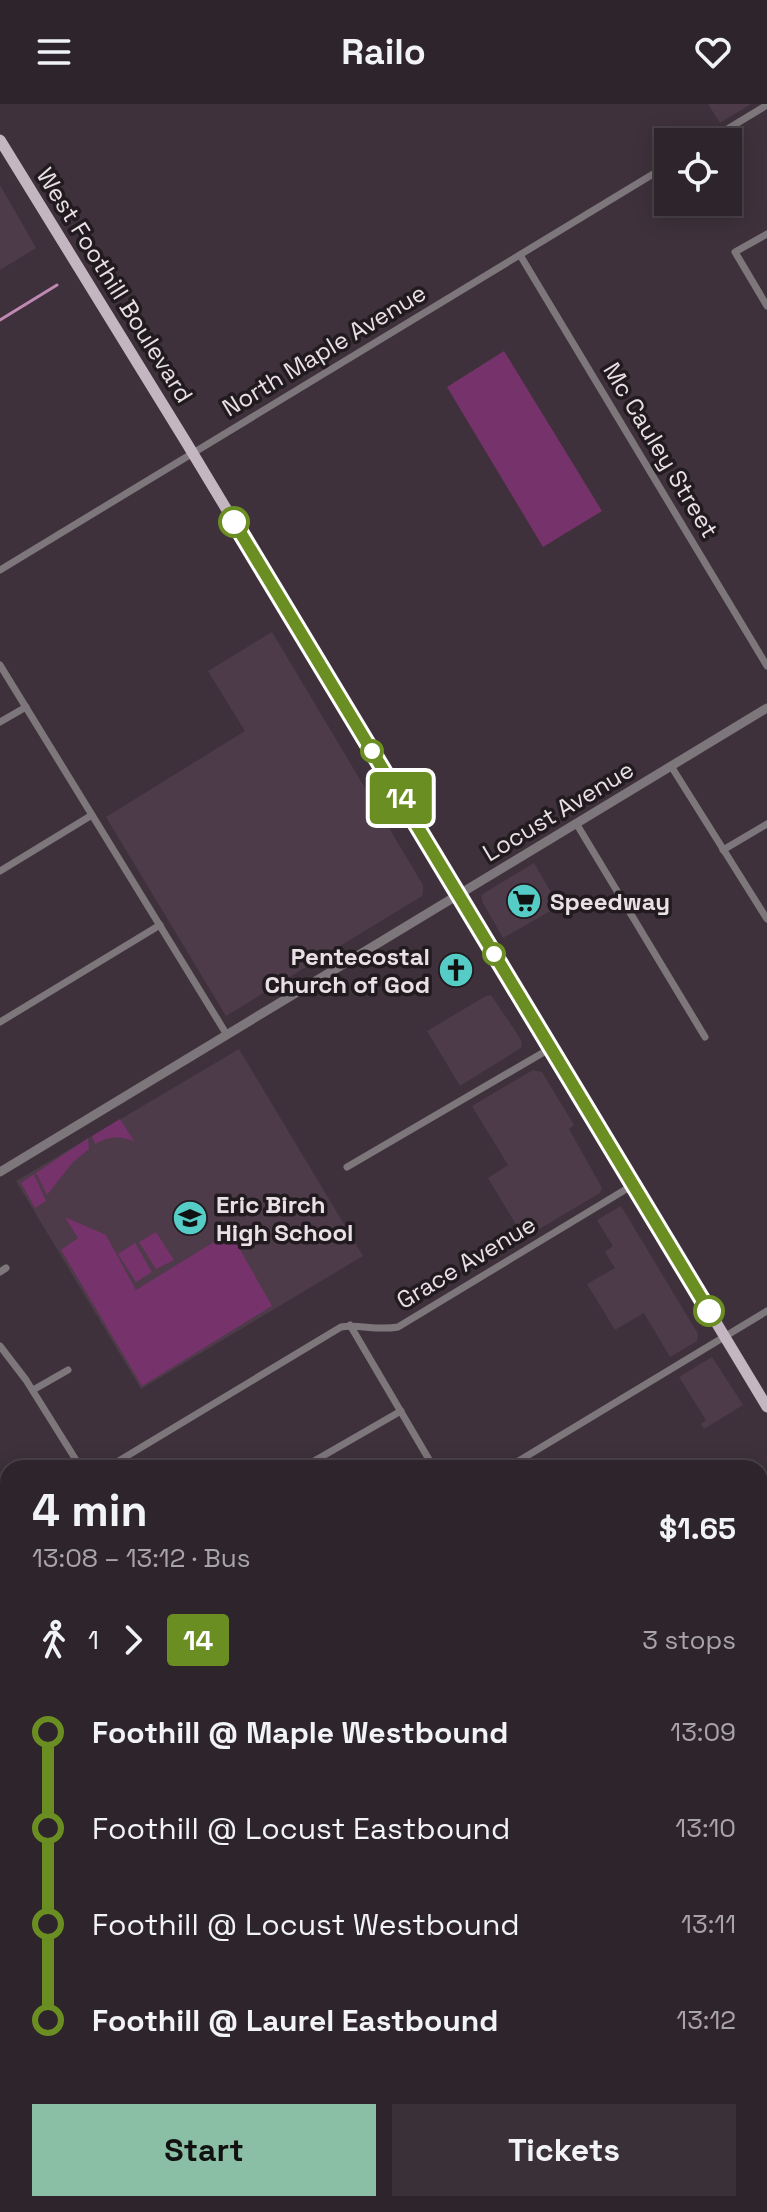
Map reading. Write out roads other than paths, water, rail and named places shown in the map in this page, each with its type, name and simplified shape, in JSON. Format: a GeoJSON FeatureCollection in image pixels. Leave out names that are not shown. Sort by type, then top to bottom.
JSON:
{"type":"FeatureCollection","features":[{"type":"Feature","properties":{"kind":"main road","name":"West Foothill Boulevard"},"geometry":{"type":"LineString","coordinates":[[0,140],[767,1407]]}},
{"type":"Feature","properties":{"kind":"street"},"geometry":{"type":"LineString","coordinates":[[729,128],[767,105]]}},
{"type":"Feature","properties":{"kind":"street","name":"North Maple Avenue"},"geometry":{"type":"LineString","coordinates":[[3,568],[654,174]]}},
{"type":"Feature","properties":{"kind":"street"},"geometry":{"type":"LineString","coordinates":[[767,234],[735,252],[767,306]]}},
{"type":"Feature","properties":{"kind":"street","name":"Mc Cauley Street"},"geometry":{"type":"LineString","coordinates":[[520,255],[767,666]]}},
{"type":"Feature","properties":{"kind":"street"},"geometry":{"type":"LineString","coordinates":[[0,557],[3,568]]}},
{"type":"Feature","properties":{"kind":"street"},"geometry":{"type":"LineString","coordinates":[[0,665],[227,1035]]}},
{"type":"Feature","properties":{"kind":"street"},"geometry":{"type":"LineString","coordinates":[[0,722],[26,707]]}},
{"type":"Feature","properties":{"kind":"street","name":"Locust Avenue"},"geometry":{"type":"LineString","coordinates":[[0,1172],[767,708]]}},
{"type":"Feature","properties":{"kind":"street"},"geometry":{"type":"LineString","coordinates":[[671,766],[767,919]]}},
{"type":"Feature","properties":{"kind":"street"},"geometry":{"type":"LineString","coordinates":[[0,871],[92,815]]}},
{"type":"Feature","properties":{"kind":"street"},"geometry":{"type":"LineString","coordinates":[[576,823],[705,1037]]}},
{"type":"Feature","properties":{"kind":"street"},"geometry":{"type":"LineString","coordinates":[[723,850],[767,824]]}},
{"type":"Feature","properties":{"kind":"street"},"geometry":{"type":"LineString","coordinates":[[0,1022],[160,925]]}},
{"type":"Feature","properties":{"kind":"street"},"geometry":{"type":"LineString","coordinates":[[347,1167],[551,1048]]}},
{"type":"Feature","properties":{"kind":"street","name":"Grace Avenue"},"geometry":{"type":"LineString","coordinates":[[349,1325],[372,1330],[398,1327],[633,1185]]}},
{"type":"Feature","properties":{"kind":"street"},"geometry":{"type":"LineString","coordinates":[[520,1460],[767,1311]]}},
{"type":"Feature","properties":{"kind":"street"},"geometry":{"type":"LineString","coordinates":[[120,1460],[349,1325],[429,1460]]}},
{"type":"Feature","properties":{"kind":"street"},"geometry":{"type":"LineString","coordinates":[[0,1346],[33,1390],[76,1460]]}},
{"type":"Feature","properties":{"kind":"street"},"geometry":{"type":"LineString","coordinates":[[33,1390],[68,1370]]}},
{"type":"Feature","properties":{"kind":"street"},"geometry":{"type":"LineString","coordinates":[[316,1460],[401,1411]]}},
{"type":"Feature","properties":{"kind":"waterway"},"geometry":{"type":"LineString","coordinates":[[0,320],[57,285]]}},
{"type":"Feature","properties":{"kind":"place","name":"Speedway"},"geometry":{"type":"Point","coordinates":[524,901]}},
{"type":"Feature","properties":{"kind":"place","name":"Pentecostal Church of God"},"geometry":{"type":"Point","coordinates":[456,970]}},
{"type":"Feature","properties":{"kind":"place","name":"Eric Birch High School"},"geometry":{"type":"Point","coordinates":[190,1218]}}]}
